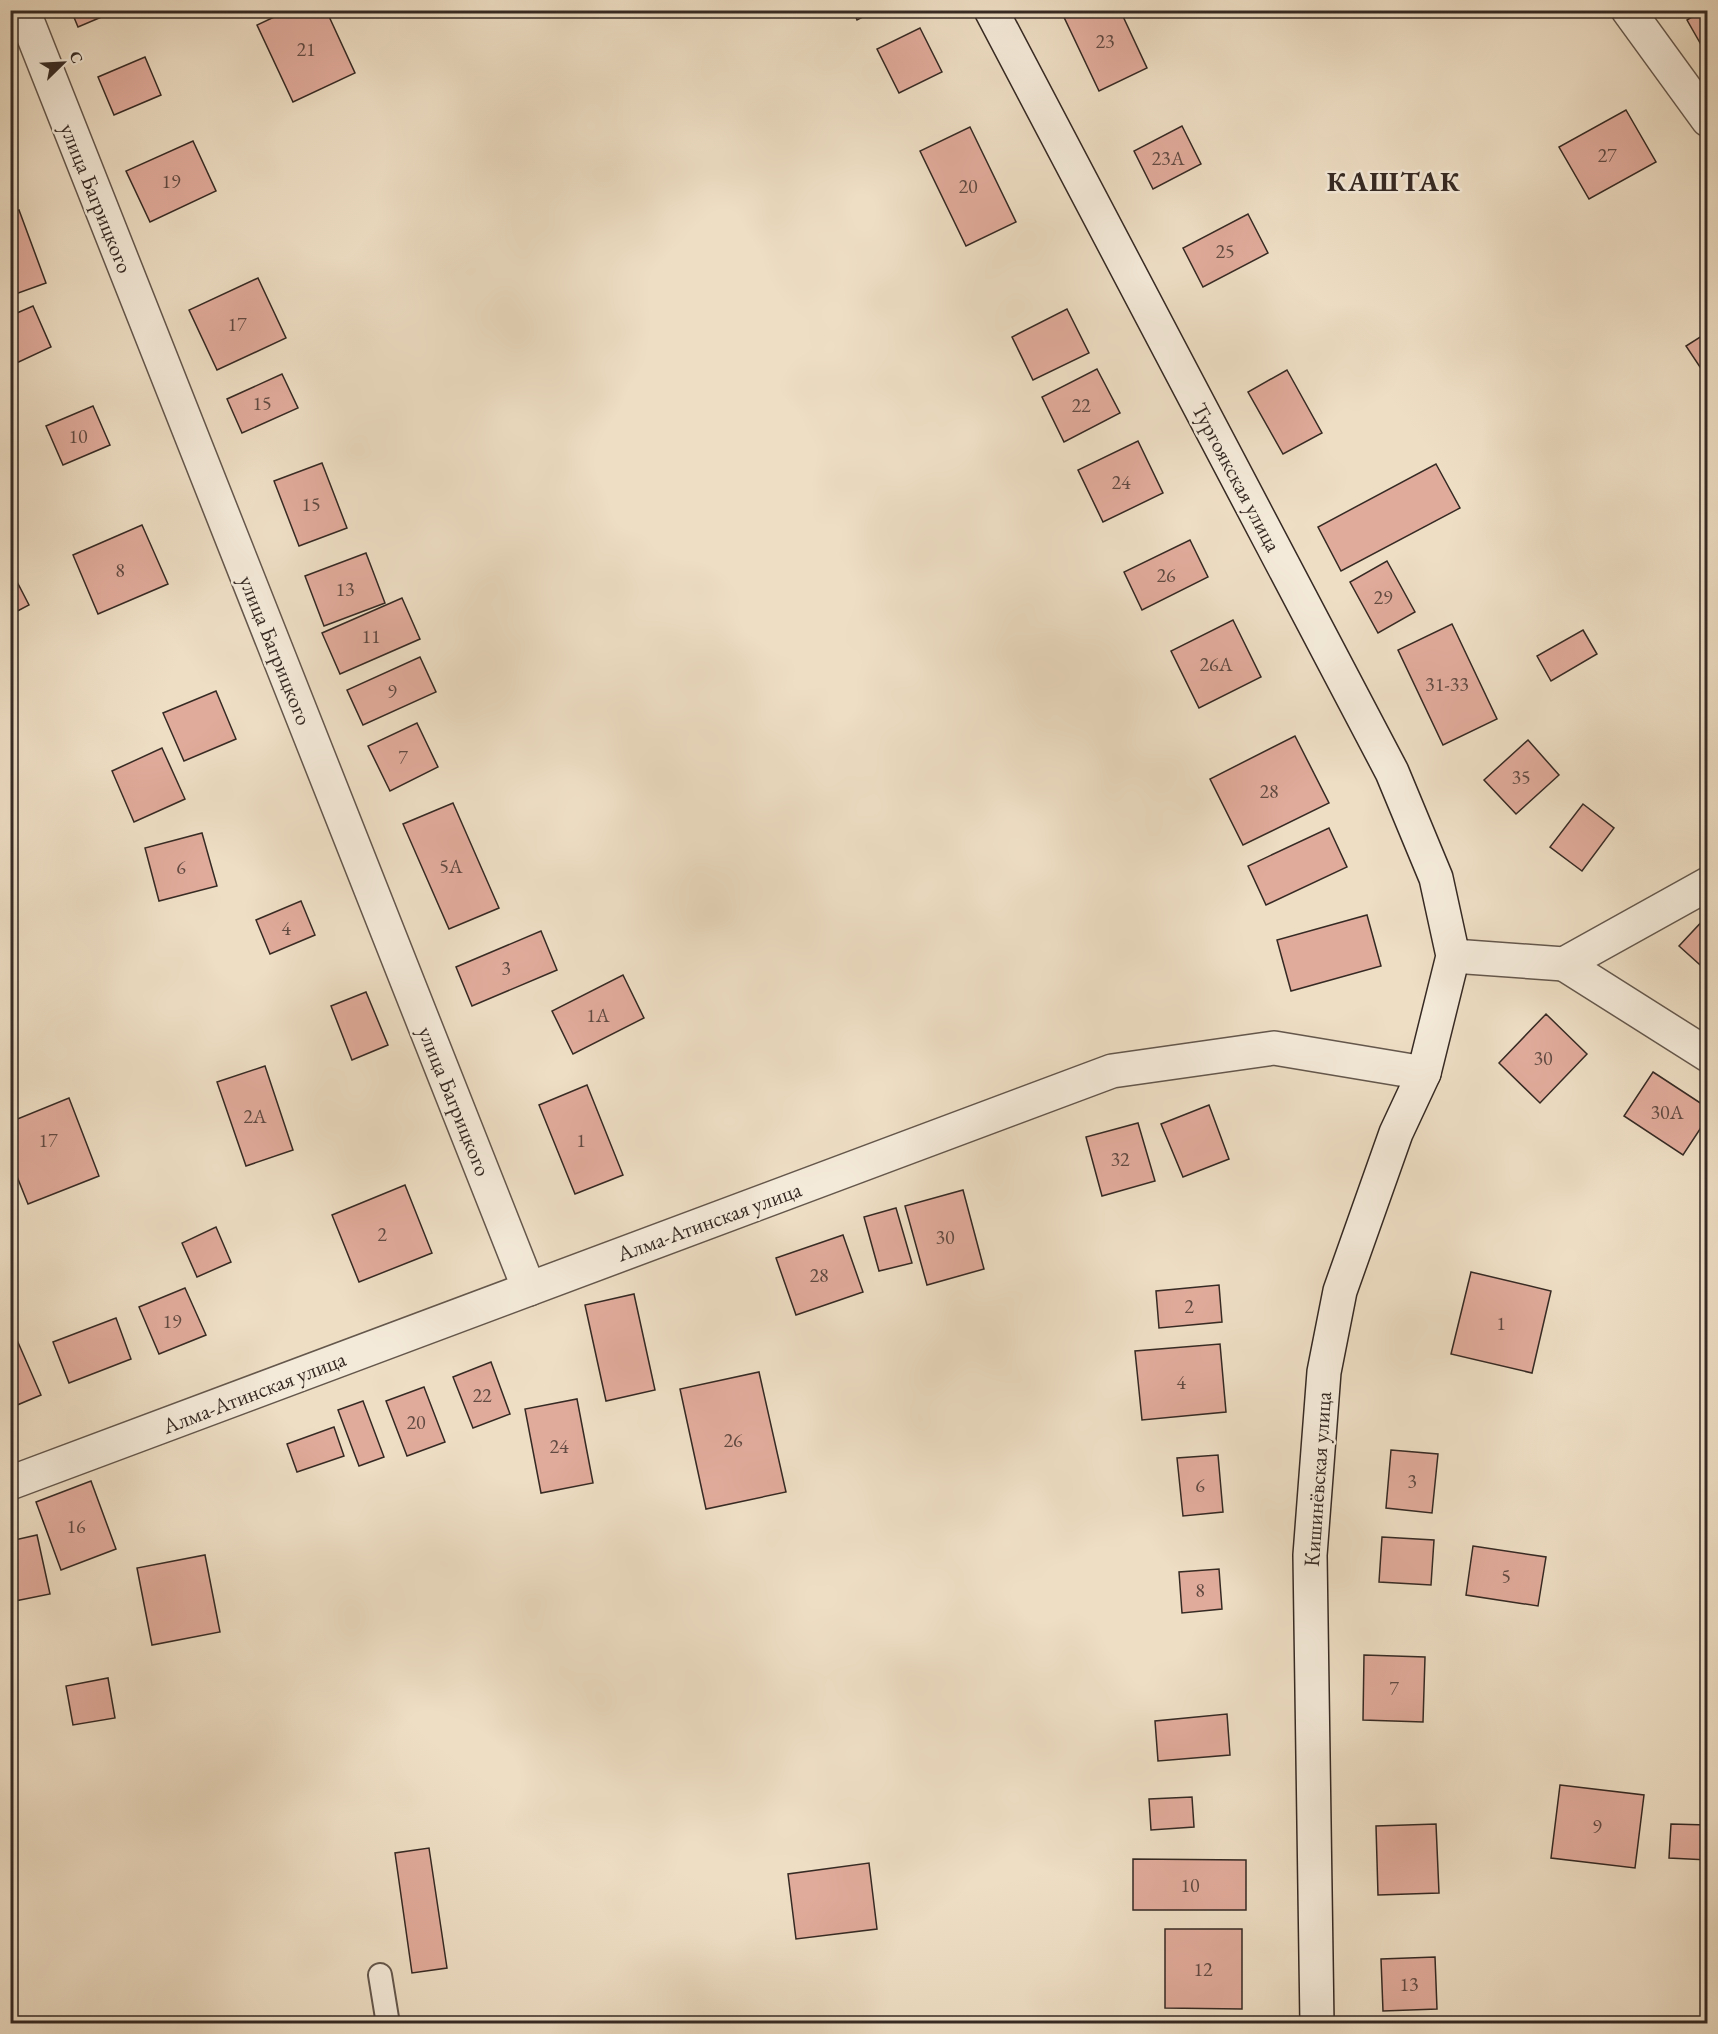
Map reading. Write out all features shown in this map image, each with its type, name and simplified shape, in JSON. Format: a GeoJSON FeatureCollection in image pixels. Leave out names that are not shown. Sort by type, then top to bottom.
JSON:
{"type":"FeatureCollection","features":[{"type":"Feature","properties":{"kind":"street","name":"улица Багрицкого"},"geometry":{"type":"LineString","coordinates":[[23,10],[529,1288]]}},
{"type":"Feature","properties":{"kind":"street","name":"Тургоякская улица"},"geometry":{"type":"LineString","coordinates":[[991,10],[1392,772],[1436,879],[1453,956]]}},
{"type":"Feature","properties":{"kind":"street"},"geometry":{"type":"LineString","coordinates":[[1628,10],[1707,120]]}},
{"type":"Feature","properties":{"kind":"street"},"geometry":{"type":"LineString","coordinates":[[1564,964],[1707,884]]}},
{"type":"Feature","properties":{"kind":"street"},"geometry":{"type":"LineString","coordinates":[[1453,956],[1564,964],[1707,1055]]}},
{"type":"Feature","properties":{"kind":"street","name":"Кишинёвская улица"},"geometry":{"type":"LineString","coordinates":[[1317,2024],[1310,1555],[1324,1372],[1340,1292],[1396,1133],[1424,1073],[1453,956]]}},
{"type":"Feature","properties":{"kind":"street","name":"Алма-Атинская улица"},"geometry":{"type":"LineString","coordinates":[[10,1483],[1112,1071],[1274,1048],[1424,1073]]}},
{"type":"Feature","properties":{"kind":"lane"},"geometry":{"type":"LineString","coordinates":[[380,1975],[388,2024]]}},
{"type":"Feature","properties":{"kind":"building"},"geometry":{"type":"Polygon","coordinates":[[[71,10],[118,10],[78,27],[71,10]]]}},
{"type":"Feature","properties":{"kind":"building"},"geometry":{"type":"Polygon","coordinates":[[[289,10],[326,10],[355,73],[293,102],[257,25],[289,10]]]}},
{"type":"Feature","properties":{"kind":"building"},"geometry":{"type":"Polygon","coordinates":[[[853,10],[876,10],[857,20],[853,10]]]}},
{"type":"Feature","properties":{"kind":"building"},"geometry":{"type":"Polygon","coordinates":[[[1067,10],[1120,10],[1147,68],[1099,91],[1062,13],[1067,10]]]}},
{"type":"Feature","properties":{"kind":"building"},"geometry":{"type":"Polygon","coordinates":[[[1703,10],[1708,10],[1707,55],[1687,20],[1703,10]]]}},
{"type":"Feature","properties":{"kind":"building"},"geometry":{"type":"Polygon","coordinates":[[[920,28],[942,72],[899,93],[877,49],[920,28]]]}},
{"type":"Feature","properties":{"kind":"building"},"geometry":{"type":"Polygon","coordinates":[[[145,57],[161,95],[114,115],[98,77],[145,57]]]}},
{"type":"Feature","properties":{"kind":"building"},"geometry":{"type":"Polygon","coordinates":[[[1626,110],[1656,162],[1589,199],[1559,147],[1626,110]]]}},
{"type":"Feature","properties":{"kind":"building"},"geometry":{"type":"Polygon","coordinates":[[[1182,126],[1201,164],[1153,189],[1134,151],[1182,126]]]}},
{"type":"Feature","properties":{"kind":"building"},"geometry":{"type":"Polygon","coordinates":[[[970,127],[1016,222],[966,246],[920,151],[970,127]]]}},
{"type":"Feature","properties":{"kind":"building"},"geometry":{"type":"Polygon","coordinates":[[[193,141],[216,191],[150,222],[126,171],[193,141]]]}},
{"type":"Feature","properties":{"kind":"building"},"geometry":{"type":"Polygon","coordinates":[[[19,210],[46,283],[10,296],[10,213],[19,210]]]}},
{"type":"Feature","properties":{"kind":"building"},"geometry":{"type":"Polygon","coordinates":[[[1248,214],[1268,253],[1203,287],[1183,248],[1248,214]]]}},
{"type":"Feature","properties":{"kind":"building"},"geometry":{"type":"Polygon","coordinates":[[[258,278],[286,338],[217,370],[189,310],[258,278]]]}},
{"type":"Feature","properties":{"kind":"building"},"geometry":{"type":"Polygon","coordinates":[[[33,306],[51,347],[10,366],[10,316],[33,306]]]}},
{"type":"Feature","properties":{"kind":"building"},"geometry":{"type":"Polygon","coordinates":[[[1067,309],[1089,353],[1033,380],[1012,337],[1067,309]]]}},
{"type":"Feature","properties":{"kind":"building"},"geometry":{"type":"Polygon","coordinates":[[[1708,332],[1708,379],[1686,346],[1708,332]]]}},
{"type":"Feature","properties":{"kind":"building"},"geometry":{"type":"Polygon","coordinates":[[[1097,369],[1120,413],[1064,442],[1042,397],[1097,369]]]}},
{"type":"Feature","properties":{"kind":"building"},"geometry":{"type":"Polygon","coordinates":[[[1287,370],[1322,433],[1283,454],[1248,392],[1287,370]]]}},
{"type":"Feature","properties":{"kind":"building"},"geometry":{"type":"Polygon","coordinates":[[[282,374],[298,408],[242,433],[227,399],[282,374]]]}},
{"type":"Feature","properties":{"kind":"building"},"geometry":{"type":"Polygon","coordinates":[[[93,406],[110,445],[63,465],[46,426],[93,406]]]}},
{"type":"Feature","properties":{"kind":"building"},"geometry":{"type":"Polygon","coordinates":[[[1138,441],[1163,493],[1103,522],[1078,470],[1138,441]]]}},
{"type":"Feature","properties":{"kind":"building"},"geometry":{"type":"Polygon","coordinates":[[[322,463],[347,528],[299,546],[274,481],[322,463]]]}},
{"type":"Feature","properties":{"kind":"building"},"geometry":{"type":"Polygon","coordinates":[[[1436,464],[1460,508],[1341,571],[1318,527],[1436,464]]]}},
{"type":"Feature","properties":{"kind":"building"},"geometry":{"type":"Polygon","coordinates":[[[142,525],[168,584],[98,614],[73,555],[142,525]]]}},
{"type":"Feature","properties":{"kind":"building"},"geometry":{"type":"Polygon","coordinates":[[[1190,540],[1208,577],[1142,610],[1124,572],[1190,540]]]}},
{"type":"Feature","properties":{"kind":"building"},"geometry":{"type":"Polygon","coordinates":[[[366,553],[385,603],[324,626],[305,576],[366,553]]]}},
{"type":"Feature","properties":{"kind":"building"},"geometry":{"type":"Polygon","coordinates":[[[1387,561],[1415,612],[1378,633],[1350,582],[1387,561]]]}},
{"type":"Feature","properties":{"kind":"building"},"geometry":{"type":"Polygon","coordinates":[[[13,574],[29,605],[10,615],[10,576],[13,574]]]}},
{"type":"Feature","properties":{"kind":"building"},"geometry":{"type":"Polygon","coordinates":[[[402,598],[420,639],[340,674],[322,633],[402,598]]]}},
{"type":"Feature","properties":{"kind":"building"},"geometry":{"type":"Polygon","coordinates":[[[1233,620],[1261,677],[1199,708],[1171,651],[1233,620]]]}},
{"type":"Feature","properties":{"kind":"building"},"geometry":{"type":"Polygon","coordinates":[[[1452,624],[1497,719],[1443,745],[1398,650],[1452,624]]]}},
{"type":"Feature","properties":{"kind":"building"},"geometry":{"type":"Polygon","coordinates":[[[1583,630],[1597,654],[1551,681],[1537,656],[1583,630]]]}},
{"type":"Feature","properties":{"kind":"building"},"geometry":{"type":"Polygon","coordinates":[[[420,657],[436,692],[363,725],[347,690],[420,657]]]}},
{"type":"Feature","properties":{"kind":"building"},"geometry":{"type":"Polygon","coordinates":[[[216,691],[236,739],[184,761],[163,713],[216,691]]]}},
{"type":"Feature","properties":{"kind":"building"},"geometry":{"type":"Polygon","coordinates":[[[417,723],[438,767],[390,791],[368,746],[417,723]]]}},
{"type":"Feature","properties":{"kind":"building"},"geometry":{"type":"Polygon","coordinates":[[[1295,736],[1329,803],[1243,845],[1210,779],[1295,736]]]}},
{"type":"Feature","properties":{"kind":"building"},"geometry":{"type":"Polygon","coordinates":[[[1528,740],[1559,775],[1516,814],[1484,780],[1528,740]]]}},
{"type":"Feature","properties":{"kind":"building"},"geometry":{"type":"Polygon","coordinates":[[[162,748],[185,799],[134,822],[112,771],[162,748]]]}},
{"type":"Feature","properties":{"kind":"building"},"geometry":{"type":"Polygon","coordinates":[[[453,803],[499,908],[449,929],[403,824],[453,803]]]}},
{"type":"Feature","properties":{"kind":"building"},"geometry":{"type":"Polygon","coordinates":[[[1583,804],[1614,828],[1582,871],[1550,847],[1583,804]]]}},
{"type":"Feature","properties":{"kind":"building"},"geometry":{"type":"Polygon","coordinates":[[[1329,828],[1347,867],[1266,905],[1248,866],[1329,828]]]}},
{"type":"Feature","properties":{"kind":"building"},"geometry":{"type":"Polygon","coordinates":[[[202,833],[217,886],[159,901],[145,848],[202,833]]]}},
{"type":"Feature","properties":{"kind":"building"},"geometry":{"type":"Polygon","coordinates":[[[301,901],[315,935],[270,954],[256,920],[301,901]]]}},
{"type":"Feature","properties":{"kind":"building"},"geometry":{"type":"Polygon","coordinates":[[[1367,915],[1381,966],[1291,991],[1277,940],[1367,915]]]}},
{"type":"Feature","properties":{"kind":"building"},"geometry":{"type":"Polygon","coordinates":[[[1708,915],[1708,972],[1679,946],[1708,915]]]}},
{"type":"Feature","properties":{"kind":"building"},"geometry":{"type":"Polygon","coordinates":[[[541,931],[557,970],[472,1006],[456,967],[541,931]]]}},
{"type":"Feature","properties":{"kind":"building"},"geometry":{"type":"Polygon","coordinates":[[[623,975],[644,1018],[573,1054],[552,1011],[623,975]]]}},
{"type":"Feature","properties":{"kind":"building"},"geometry":{"type":"Polygon","coordinates":[[[366,992],[388,1045],[352,1060],[331,1006],[366,992]]]}},
{"type":"Feature","properties":{"kind":"building"},"geometry":{"type":"Polygon","coordinates":[[[1546,1014],[1587,1054],[1540,1103],[1499,1063],[1546,1014]]]}},
{"type":"Feature","properties":{"kind":"building"},"geometry":{"type":"Polygon","coordinates":[[[265,1066],[293,1150],[246,1166],[217,1082],[265,1066]]]}},
{"type":"Feature","properties":{"kind":"building"},"geometry":{"type":"Polygon","coordinates":[[[1653,1072],[1708,1108],[1708,1117],[1683,1155],[1624,1116],[1653,1072]]]}},
{"type":"Feature","properties":{"kind":"building"},"geometry":{"type":"Polygon","coordinates":[[[587,1085],[623,1175],[575,1194],[539,1105],[587,1085]]]}},
{"type":"Feature","properties":{"kind":"building"},"geometry":{"type":"Polygon","coordinates":[[[69,1098],[99,1176],[28,1204],[10,1159],[10,1122],[69,1098]]]}},
{"type":"Feature","properties":{"kind":"building"},"geometry":{"type":"Polygon","coordinates":[[[1209,1105],[1229,1159],[1183,1177],[1161,1124],[1209,1105]]]}},
{"type":"Feature","properties":{"kind":"building"},"geometry":{"type":"Polygon","coordinates":[[[1138,1123],[1155,1181],[1102,1196],[1086,1137],[1138,1123]]]}},
{"type":"Feature","properties":{"kind":"building"},"geometry":{"type":"Polygon","coordinates":[[[405,1185],[432,1253],[359,1282],[332,1215],[405,1185]]]}},
{"type":"Feature","properties":{"kind":"building"},"geometry":{"type":"Polygon","coordinates":[[[963,1190],[984,1269],[927,1285],[905,1206],[963,1190]]]}},
{"type":"Feature","properties":{"kind":"building"},"geometry":{"type":"Polygon","coordinates":[[[896,1208],[912,1263],[879,1271],[864,1217],[896,1208]]]}},
{"type":"Feature","properties":{"kind":"building"},"geometry":{"type":"Polygon","coordinates":[[[216,1227],[231,1262],[197,1277],[182,1243],[216,1227]]]}},
{"type":"Feature","properties":{"kind":"building"},"geometry":{"type":"Polygon","coordinates":[[[843,1235],[863,1292],[796,1315],[776,1258],[843,1235]]]}},
{"type":"Feature","properties":{"kind":"building"},"geometry":{"type":"Polygon","coordinates":[[[1471,1272],[1551,1291],[1532,1373],[1451,1354],[1471,1272]]]}},
{"type":"Feature","properties":{"kind":"building"},"geometry":{"type":"Polygon","coordinates":[[[1219,1285],[1222,1322],[1159,1328],[1156,1291],[1219,1285]]]}},
{"type":"Feature","properties":{"kind":"building"},"geometry":{"type":"Polygon","coordinates":[[[185,1288],[206,1335],[159,1354],[139,1307],[185,1288]]]}},
{"type":"Feature","properties":{"kind":"building"},"geometry":{"type":"Polygon","coordinates":[[[634,1294],[655,1390],[606,1401],[585,1305],[634,1294]]]}},
{"type":"Feature","properties":{"kind":"building"},"geometry":{"type":"Polygon","coordinates":[[[116,1318],[131,1359],[69,1383],[53,1342],[116,1318]]]}},
{"type":"Feature","properties":{"kind":"building"},"geometry":{"type":"Polygon","coordinates":[[[10,1324],[41,1395],[10,1408],[10,1324]]]}},
{"type":"Feature","properties":{"kind":"building"},"geometry":{"type":"Polygon","coordinates":[[[1220,1344],[1226,1412],[1142,1420],[1135,1351],[1220,1344]]]}},
{"type":"Feature","properties":{"kind":"building"},"geometry":{"type":"Polygon","coordinates":[[[491,1362],[510,1414],[473,1428],[453,1377],[491,1362]]]}},
{"type":"Feature","properties":{"kind":"building"},"geometry":{"type":"Polygon","coordinates":[[[759,1372],[786,1492],[706,1509],[680,1389],[759,1372]]]}},
{"type":"Feature","properties":{"kind":"building"},"geometry":{"type":"Polygon","coordinates":[[[424,1387],[445,1442],[407,1456],[386,1401],[424,1387]]]}},
{"type":"Feature","properties":{"kind":"building"},"geometry":{"type":"Polygon","coordinates":[[[577,1399],[593,1483],[541,1493],[525,1409],[577,1399]]]}},
{"type":"Feature","properties":{"kind":"building"},"geometry":{"type":"Polygon","coordinates":[[[363,1401],[384,1457],[359,1466],[338,1410],[363,1401]]]}},
{"type":"Feature","properties":{"kind":"building"},"geometry":{"type":"Polygon","coordinates":[[[334,1427],[344,1456],[297,1472],[287,1444],[334,1427]]]}},
{"type":"Feature","properties":{"kind":"building"},"geometry":{"type":"Polygon","coordinates":[[[1391,1450],[1438,1454],[1432,1513],[1386,1508],[1391,1450]]]}},
{"type":"Feature","properties":{"kind":"building"},"geometry":{"type":"Polygon","coordinates":[[[1218,1455],[1223,1512],[1183,1516],[1177,1458],[1218,1455]]]}},
{"type":"Feature","properties":{"kind":"building"},"geometry":{"type":"Polygon","coordinates":[[[91,1481],[116,1549],[61,1570],[36,1502],[91,1481]]]}},
{"type":"Feature","properties":{"kind":"building"},"geometry":{"type":"Polygon","coordinates":[[[37,1535],[50,1594],[10,1602],[10,1541],[37,1535]]]}},
{"type":"Feature","properties":{"kind":"building"},"geometry":{"type":"Polygon","coordinates":[[[1382,1537],[1434,1540],[1431,1585],[1379,1582],[1382,1537]]]}},
{"type":"Feature","properties":{"kind":"building"},"geometry":{"type":"Polygon","coordinates":[[[1473,1546],[1546,1557],[1538,1606],[1466,1595],[1473,1546]]]}},
{"type":"Feature","properties":{"kind":"building"},"geometry":{"type":"Polygon","coordinates":[[[205,1555],[220,1632],[152,1645],[137,1568],[205,1555]]]}},
{"type":"Feature","properties":{"kind":"building"},"geometry":{"type":"Polygon","coordinates":[[[1219,1569],[1222,1609],[1182,1613],[1179,1572],[1219,1569]]]}},
{"type":"Feature","properties":{"kind":"building"},"geometry":{"type":"Polygon","coordinates":[[[1364,1655],[1425,1657],[1423,1722],[1363,1720],[1364,1655]]]}},
{"type":"Feature","properties":{"kind":"building"},"geometry":{"type":"Polygon","coordinates":[[[108,1678],[115,1718],[73,1725],[66,1686],[108,1678]]]}},
{"type":"Feature","properties":{"kind":"building"},"geometry":{"type":"Polygon","coordinates":[[[1227,1714],[1230,1755],[1158,1761],[1155,1721],[1227,1714]]]}},
{"type":"Feature","properties":{"kind":"building"},"geometry":{"type":"Polygon","coordinates":[[[1560,1785],[1644,1795],[1635,1868],[1551,1858],[1560,1785]]]}},
{"type":"Feature","properties":{"kind":"building"},"geometry":{"type":"Polygon","coordinates":[[[1192,1797],[1194,1827],[1151,1830],[1149,1799],[1192,1797]]]}},
{"type":"Feature","properties":{"kind":"building"},"geometry":{"type":"Polygon","coordinates":[[[1436,1824],[1439,1893],[1378,1895],[1376,1826],[1436,1824]]]}},
{"type":"Feature","properties":{"kind":"building"},"geometry":{"type":"Polygon","coordinates":[[[1671,1824],[1708,1825],[1708,1860],[1669,1858],[1671,1824]]]}},
{"type":"Feature","properties":{"kind":"building"},"geometry":{"type":"Polygon","coordinates":[[[429,1848],[447,1968],[412,1973],[395,1853],[429,1848]]]}},
{"type":"Feature","properties":{"kind":"building"},"geometry":{"type":"Polygon","coordinates":[[[1133,1859],[1246,1860],[1246,1910],[1133,1910],[1133,1859]]]}},
{"type":"Feature","properties":{"kind":"building"},"geometry":{"type":"Polygon","coordinates":[[[869,1863],[877,1929],[796,1939],[788,1874],[869,1863]]]}},
{"type":"Feature","properties":{"kind":"building"},"geometry":{"type":"Polygon","coordinates":[[[1165,1929],[1242,1929],[1242,2009],[1165,2008],[1165,1929]]]}},
{"type":"Feature","properties":{"kind":"building"},"geometry":{"type":"Polygon","coordinates":[[[1435,1957],[1437,2009],[1383,2011],[1381,1959],[1435,1957]]]}},
{"type":"Feature","properties":{"kind":"district","name":"КАШТАК"},"geometry":{"type":"Point","coordinates":[1394,181]}}]}
